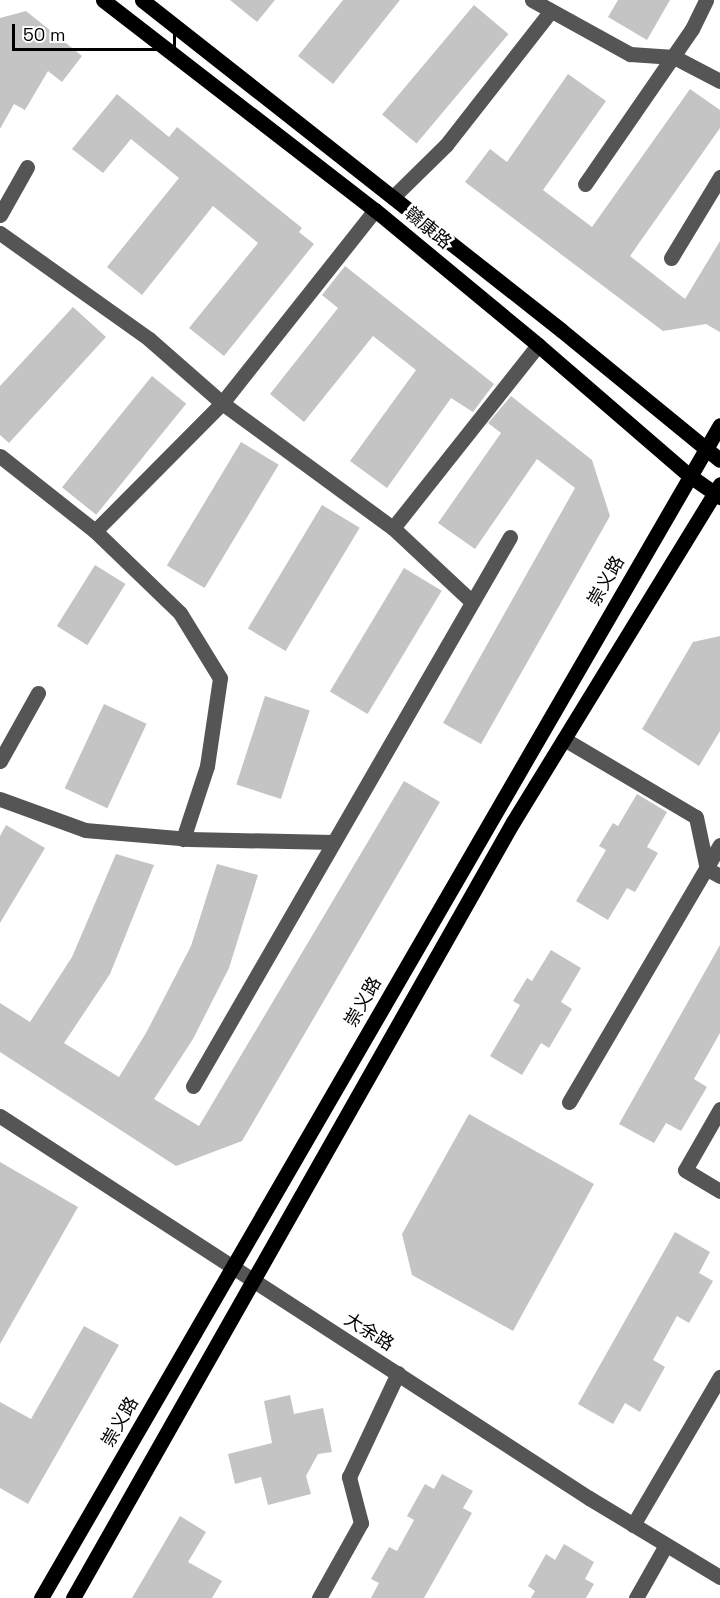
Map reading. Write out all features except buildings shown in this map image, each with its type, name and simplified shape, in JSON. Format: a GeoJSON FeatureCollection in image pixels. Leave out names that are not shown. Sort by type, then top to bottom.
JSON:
{"type":"FeatureCollection","features":[{"type":"Feature","properties":{"kind":"main road","name":"赣康路"},"geometry":{"type":"LineString","coordinates":[[103,0],[375,210],[538,345],[690,476],[718,492]]}},
{"type":"Feature","properties":{"kind":"main road","name":"赣康路"},"geometry":{"type":"LineString","coordinates":[[142,0],[561,330],[706,451],[720,460]]}},
{"type":"Feature","properties":{"kind":"main road","name":"崇义路"},"geometry":{"type":"LineString","coordinates":[[41,1598],[720,425]]}},
{"type":"Feature","properties":{"kind":"main road"},"geometry":{"type":"LineString","coordinates":[[73,1598],[255,1282],[513,822],[718,492]]}},
{"type":"Feature","properties":{"kind":"street"},"geometry":{"type":"LineString","coordinates":[[532,0],[550,12],[630,54],[674,57],[720,81]]}},
{"type":"Feature","properties":{"kind":"street"},"geometry":{"type":"LineString","coordinates":[[585,184],[693,29],[706,0]]}},
{"type":"Feature","properties":{"kind":"street"},"geometry":{"type":"LineString","coordinates":[[393,197],[446,145],[550,12]]}},
{"type":"Feature","properties":{"kind":"street"},"geometry":{"type":"LineString","coordinates":[[0,215],[27,167]]}},
{"type":"Feature","properties":{"kind":"street"},"geometry":{"type":"LineString","coordinates":[[671,258],[720,177]]}},
{"type":"Feature","properties":{"kind":"street"},"geometry":{"type":"LineString","coordinates":[[95,531],[222,403],[375,210]]}},
{"type":"Feature","properties":{"kind":"street"},"geometry":{"type":"LineString","coordinates":[[0,233],[149,339],[222,403],[393,528],[472,602]]}},
{"type":"Feature","properties":{"kind":"street"},"geometry":{"type":"LineString","coordinates":[[393,528],[538,345]]}},
{"type":"Feature","properties":{"kind":"street"},"geometry":{"type":"LineString","coordinates":[[0,456],[95,531],[180,613],[220,678],[207,766],[183,839]]}},
{"type":"Feature","properties":{"kind":"street"},"geometry":{"type":"LineString","coordinates":[[193,1086],[510,537]]}},
{"type":"Feature","properties":{"kind":"street"},"geometry":{"type":"LineString","coordinates":[[0,761],[38,693]]}},
{"type":"Feature","properties":{"kind":"street"},"geometry":{"type":"LineString","coordinates":[[564,739],[696,817],[713,873]]}},
{"type":"Feature","properties":{"kind":"street"},"geometry":{"type":"LineString","coordinates":[[0,799],[85,830],[183,839],[333,842]]}},
{"type":"Feature","properties":{"kind":"street"},"geometry":{"type":"LineString","coordinates":[[569,1102],[713,873],[720,845]]}},
{"type":"Feature","properties":{"kind":"street"},"geometry":{"type":"LineString","coordinates":[[720,1109],[685,1170],[720,1191]]}},
{"type":"Feature","properties":{"kind":"street","name":"大余路"},"geometry":{"type":"LineString","coordinates":[[0,1116],[633,1525],[720,1577]]}},
{"type":"Feature","properties":{"kind":"street"},"geometry":{"type":"LineString","coordinates":[[319,1598],[361,1523],[349,1477],[398,1373]]}},
{"type":"Feature","properties":{"kind":"street"},"geometry":{"type":"LineString","coordinates":[[633,1525],[720,1377]]}},
{"type":"Feature","properties":{"kind":"street"},"geometry":{"type":"LineString","coordinates":[[636,1598],[666,1545]]}}]}
